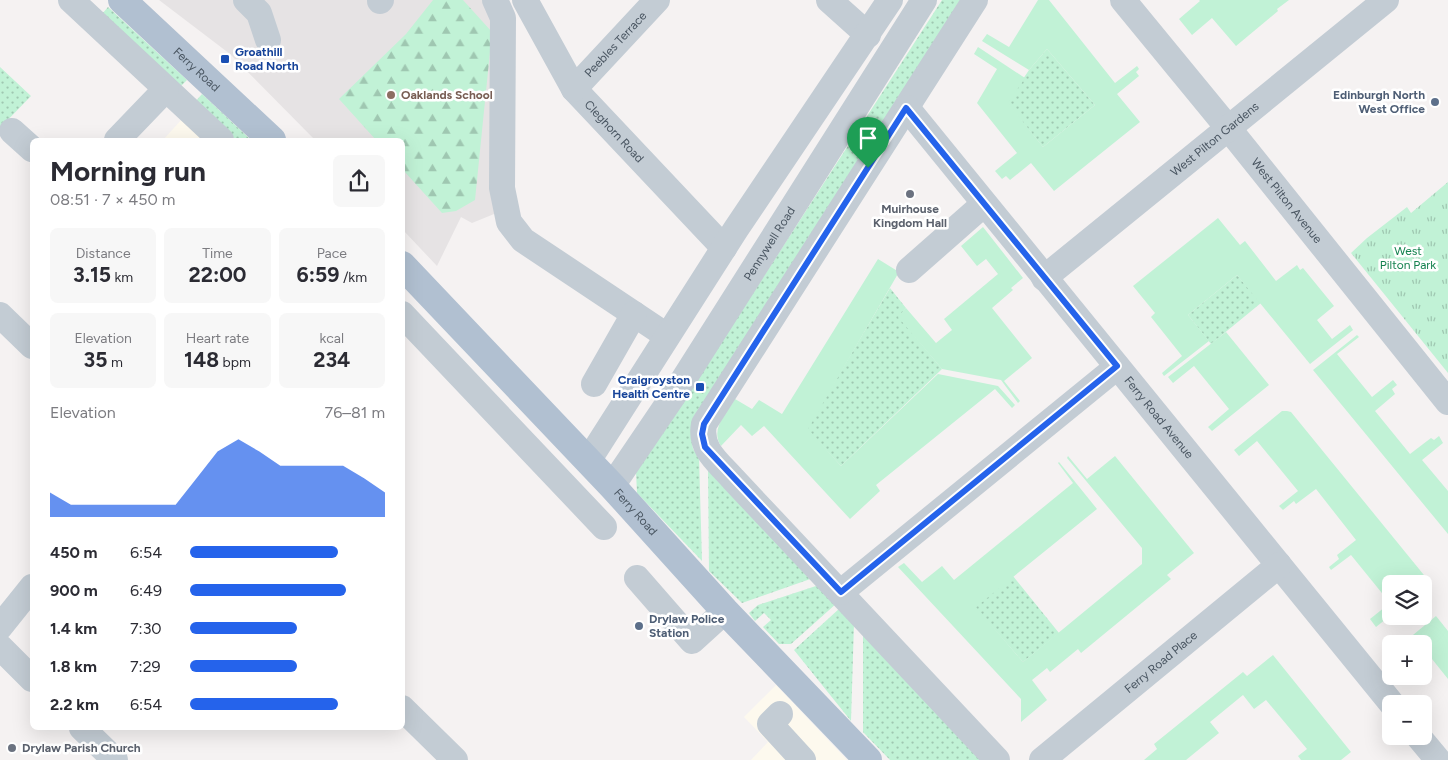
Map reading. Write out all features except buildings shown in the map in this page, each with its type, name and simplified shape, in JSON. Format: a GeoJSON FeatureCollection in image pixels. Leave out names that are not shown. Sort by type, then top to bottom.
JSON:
{"type":"FeatureCollection","features":[{"type":"Feature","properties":{"kind":"main road","name":"Ferry Road"},"geometry":{"type":"LineString","coordinates":[[122,0],[270,138]]}},
{"type":"Feature","properties":{"kind":"main road","name":"Ferry Road"},"geometry":{"type":"LineString","coordinates":[[405,267],[612,486],[725,611],[868,760]]}},
{"type":"Feature","properties":{"kind":"street"},"geometry":{"type":"LineString","coordinates":[[71,0],[219,138]]}},
{"type":"Feature","properties":{"kind":"street"},"geometry":{"type":"LineString","coordinates":[[246,0],[259,13],[268,40]]}},
{"type":"Feature","properties":{"kind":"street"},"geometry":{"type":"LineString","coordinates":[[495,0],[503,18],[502,188],[509,222],[523,240],[667,336]]}},
{"type":"Feature","properties":{"kind":"street","name":"Cleghorn Road"},"geometry":{"type":"LineString","coordinates":[[525,0],[574,89],[724,248]]}},
{"type":"Feature","properties":{"kind":"street","name":"Peebles Terrace"},"geometry":{"type":"LineString","coordinates":[[574,89],[657,0]]}},
{"type":"Feature","properties":{"kind":"street"},"geometry":{"type":"LineString","coordinates":[[829,0],[868,35]]}},
{"type":"Feature","properties":{"kind":"street"},"geometry":{"type":"LineString","coordinates":[[588,461],[724,248],[890,0]]}},
{"type":"Feature","properties":{"kind":"street","name":"Pennywell Road"},"geometry":{"type":"LineString","coordinates":[[612,486],[684,380],[924,0]]}},
{"type":"Feature","properties":{"kind":"street"},"geometry":{"type":"LineString","coordinates":[[975,0],[704,424],[702,434],[705,447],[733,479],[997,760]]}},
{"type":"Feature","properties":{"kind":"street","name":"West Pilton Avenue"},"geometry":{"type":"LineString","coordinates":[[1123,0],[1229,128],[1448,402]]}},
{"type":"Feature","properties":{"kind":"street","name":"West Pilton Gardens"},"geometry":{"type":"LineString","coordinates":[[1044,278],[1386,0]]}},
{"type":"Feature","properties":{"kind":"street"},"geometry":{"type":"LineString","coordinates":[[118,138],[166,89]]}},
{"type":"Feature","properties":{"kind":"street","name":"Ferry Road Avenue"},"geometry":{"type":"LineString","coordinates":[[906,108],[1385,695]]}},
{"type":"Feature","properties":{"kind":"street"},"geometry":{"type":"LineString","coordinates":[[12,131],[30,148]]}},
{"type":"Feature","properties":{"kind":"street"},"geometry":{"type":"LineString","coordinates":[[909,270],[984,204]]}},
{"type":"Feature","properties":{"kind":"street"},"geometry":{"type":"LineString","coordinates":[[594,384],[634,314]]}},
{"type":"Feature","properties":{"kind":"street"},"geometry":{"type":"LineString","coordinates":[[0,315],[30,344]]}},
{"type":"Feature","properties":{"kind":"street"},"geometry":{"type":"LineString","coordinates":[[405,317],[604,527]]}},
{"type":"Feature","properties":{"kind":"street"},"geometry":{"type":"LineString","coordinates":[[841,592],[1117,366]]}},
{"type":"Feature","properties":{"kind":"street","name":"Ferry Road Place"},"geometry":{"type":"LineString","coordinates":[[1042,760],[1279,565]]}},
{"type":"Feature","properties":{"kind":"street"},"geometry":{"type":"LineString","coordinates":[[637,578],[692,641],[725,611]]}},
{"type":"Feature","properties":{"kind":"street"},"geometry":{"type":"LineString","coordinates":[[0,627],[30,590]]}},
{"type":"Feature","properties":{"kind":"street"},"geometry":{"type":"LineString","coordinates":[[0,646],[30,677]]}},
{"type":"Feature","properties":{"kind":"street"},"geometry":{"type":"LineString","coordinates":[[405,711],[455,760]]}},
{"type":"Feature","properties":{"kind":"street"},"geometry":{"type":"LineString","coordinates":[[780,714],[770,724],[802,760]]}},
{"type":"Feature","properties":{"kind":"street"},"geometry":{"type":"LineString","coordinates":[[84,730],[115,760]]}},
{"type":"Feature","properties":{"kind":"street"},"geometry":{"type":"LineString","coordinates":[[1425,745],[1437,760]]}},
{"type":"Feature","properties":{"kind":"shaded area","name":"Oaklands School"},"geometry":{"type":"Polygon","coordinates":[[[159,0],[500,0],[499,212],[472,223],[461,217],[437,266],[405,232],[405,138],[313,138],[230,54],[159,0]]]}},
{"type":"Feature","properties":{"kind":"shaded area"},"geometry":{"type":"Polygon","coordinates":[[[183,118],[205,138],[165,138],[183,118]]]}},
{"type":"Feature","properties":{"kind":"shaded area"},"geometry":{"type":"Polygon","coordinates":[[[776,685],[847,760],[751,760],[768,742],[744,717],[776,685]]]}},
{"type":"Feature","properties":{"kind":"green space"},"geometry":{"type":"Polygon","coordinates":[[[433,0],[463,0],[492,32],[475,200],[456,211],[442,213],[405,172],[405,138],[374,138],[339,99],[406,34],[433,0]]]}},
{"type":"Feature","properties":{"kind":"green space"},"geometry":{"type":"Polygon","coordinates":[[[942,0],[967,0],[691,436],[693,449],[699,457],[702,561],[637,493],[636,472],[942,0]]]}},
{"type":"Feature","properties":{"kind":"green space"},"geometry":{"type":"Polygon","coordinates":[[[1038,0],[1049,0],[1115,83],[1137,66],[1139,69],[1136,72],[1139,76],[1117,94],[1140,122],[1054,191],[1031,163],[1010,180],[1006,176],[1002,179],[995,171],[1017,153],[977,103],[997,69],[974,54],[978,47],[1025,78],[1008,103],[1043,147],[1095,105],[1047,49],[1029,70],[982,41],[987,34],[1009,47],[1038,0]]]}},
{"type":"Feature","properties":{"kind":"green space"},"geometry":{"type":"Polygon","coordinates":[[[1199,0],[1289,0],[1236,46],[1212,18],[1192,35],[1179,19],[1199,0]]]}},
{"type":"Feature","properties":{"kind":"green space"},"geometry":{"type":"Polygon","coordinates":[[[108,7],[187,80],[180,87],[102,14],[108,7]]]}},
{"type":"Feature","properties":{"kind":"green space"},"geometry":{"type":"Polygon","coordinates":[[[1047,49],[1095,105],[1043,147],[1007,103],[1029,70],[1047,49]]]}},
{"type":"Feature","properties":{"kind":"green space"},"geometry":{"type":"Polygon","coordinates":[[[0,67],[31,96],[0,128],[0,67]]]}},
{"type":"Feature","properties":{"kind":"green space"},"geometry":{"type":"Polygon","coordinates":[[[202,94],[249,138],[234,138],[195,102],[202,94]]]}},
{"type":"Feature","properties":{"kind":"green space","name":"West Pilton Park"},"geometry":{"type":"Polygon","coordinates":[[[1448,182],[1448,373],[1351,253],[1407,207],[1411,213],[1448,182]]]}},
{"type":"Feature","properties":{"kind":"green space"},"geometry":{"type":"Polygon","coordinates":[[[1218,218],[1240,245],[1245,241],[1276,281],[1297,265],[1300,270],[1303,268],[1334,306],[1317,320],[1332,339],[1350,325],[1353,330],[1310,364],[1237,275],[1188,315],[1209,341],[1164,376],[1162,373],[1182,356],[1151,317],[1155,313],[1133,286],[1218,218]]]}},
{"type":"Feature","properties":{"kind":"green space"},"geometry":{"type":"Polygon","coordinates":[[[983,227],[1023,278],[1011,288],[1013,290],[992,308],[1032,358],[1004,381],[1020,401],[1018,403],[1001,380],[942,369],[898,317],[906,308],[936,343],[952,330],[944,319],[998,274],[986,259],[977,266],[961,246],[983,227]]]}},
{"type":"Feature","properties":{"kind":"green space"},"geometry":{"type":"Polygon","coordinates":[[[878,259],[899,272],[808,429],[841,466],[938,374],[998,386],[1015,405],[1012,408],[995,389],[876,485],[880,491],[850,519],[764,426],[752,436],[741,425],[721,446],[717,434],[720,422],[735,399],[752,409],[759,400],[782,414],[878,259]]]}},
{"type":"Feature","properties":{"kind":"green space"},"geometry":{"type":"Polygon","coordinates":[[[1237,275],[1261,303],[1211,344],[1188,315],[1237,275]]]}},
{"type":"Feature","properties":{"kind":"green space"},"geometry":{"type":"Polygon","coordinates":[[[890,288],[906,308],[899,317],[942,369],[841,466],[807,429],[890,288]]]}},
{"type":"Feature","properties":{"kind":"green space"},"geometry":{"type":"Polygon","coordinates":[[[1226,332],[1269,385],[1212,431],[1208,427],[1229,409],[1194,366],[1173,383],[1168,377],[1226,332]]]}},
{"type":"Feature","properties":{"kind":"green space"},"geometry":{"type":"Polygon","coordinates":[[[1357,335],[1359,337],[1337,354],[1372,397],[1393,380],[1397,385],[1392,389],[1395,394],[1375,411],[1410,454],[1431,438],[1434,440],[1439,436],[1443,443],[1422,460],[1448,491],[1448,534],[1313,370],[1357,335]]]}},
{"type":"Feature","properties":{"kind":"green space"},"geometry":{"type":"Polygon","coordinates":[[[1282,411],[1291,412],[1424,575],[1382,575],[1382,593],[1351,555],[1331,570],[1329,567],[1339,559],[1337,555],[1356,540],[1316,489],[1296,504],[1294,501],[1283,510],[1279,506],[1298,491],[1257,441],[1239,456],[1234,450],[1282,411]]]}},
{"type":"Feature","properties":{"kind":"green space"},"geometry":{"type":"Polygon","coordinates":[[[1068,456],[1087,479],[1115,456],[1194,553],[1167,575],[1171,579],[1081,653],[1078,649],[1050,672],[1047,668],[1032,680],[1047,700],[1021,722],[1021,699],[898,567],[904,563],[922,582],[942,566],[954,580],[1073,483],[1059,462],[1097,509],[976,607],[1023,662],[1142,564],[1142,548],[1067,458],[1068,456]]]}},
{"type":"Feature","properties":{"kind":"green space"},"geometry":{"type":"Polygon","coordinates":[[[708,465],[816,577],[742,603],[709,571],[708,465]]]}},
{"type":"Feature","properties":{"kind":"green space"},"geometry":{"type":"Polygon","coordinates":[[[1013,576],[1059,633],[1023,662],[975,607],[1013,576]]]}},
{"type":"Feature","properties":{"kind":"green space"},"geometry":{"type":"Polygon","coordinates":[[[822,584],[837,603],[791,644],[779,644],[763,627],[771,620],[764,613],[755,621],[749,613],[758,605],[822,584]]]}},
{"type":"Feature","properties":{"kind":"green space"},"geometry":{"type":"Polygon","coordinates":[[[840,608],[854,623],[851,721],[794,650],[840,608]]]}},
{"type":"Feature","properties":{"kind":"green space"},"geometry":{"type":"Polygon","coordinates":[[[1382,609],[1382,622],[1376,627],[1370,619],[1382,609]]]}},
{"type":"Feature","properties":{"kind":"green space"},"geometry":{"type":"Polygon","coordinates":[[[1436,616],[1448,631],[1448,679],[1432,659],[1432,635],[1413,635],[1425,625],[1432,625],[1432,619],[1436,616]]]}},
{"type":"Feature","properties":{"kind":"green space"},"geometry":{"type":"Polygon","coordinates":[[[863,629],[985,760],[890,760],[863,732],[863,629]]]}},
{"type":"Feature","properties":{"kind":"green space"},"geometry":{"type":"Polygon","coordinates":[[[1273,655],[1351,752],[1341,760],[1301,760],[1298,756],[1307,749],[1266,700],[1254,709],[1243,695],[1210,722],[1219,733],[1186,760],[1144,760],[1157,749],[1154,744],[1243,672],[1247,676],[1273,655]]]}},
{"type":"Feature","properties":{"kind":"place","name":"Groathill Road North"},"geometry":{"type":"Point","coordinates":[225,59]}},
{"type":"Feature","properties":{"kind":"place","name":"Oaklands School"},"geometry":{"type":"Point","coordinates":[391,95]}},
{"type":"Feature","properties":{"kind":"place","name":"Edinburgh North West Office"},"geometry":{"type":"Point","coordinates":[1435,102]}},
{"type":"Feature","properties":{"kind":"place","name":"Muirhouse Kingdom Hall"},"geometry":{"type":"Point","coordinates":[910,194]}},
{"type":"Feature","properties":{"kind":"place","name":"Craigroyston Health Centre"},"geometry":{"type":"Point","coordinates":[700,387]}},
{"type":"Feature","properties":{"kind":"place","name":"Drylaw Police Station"},"geometry":{"type":"Point","coordinates":[639,626]}},
{"type":"Feature","properties":{"kind":"place","name":"Drylaw Parish Church"},"geometry":{"type":"Point","coordinates":[12,748]}},
{"type":"Feature","properties":{"kind":"route"},"geometry":{"type":"LineString","coordinates":[[906,108],[1117,366],[841,592],[733,479],[705,447],[702,434],[704,424],[868,168],[906,108]]}}]}
